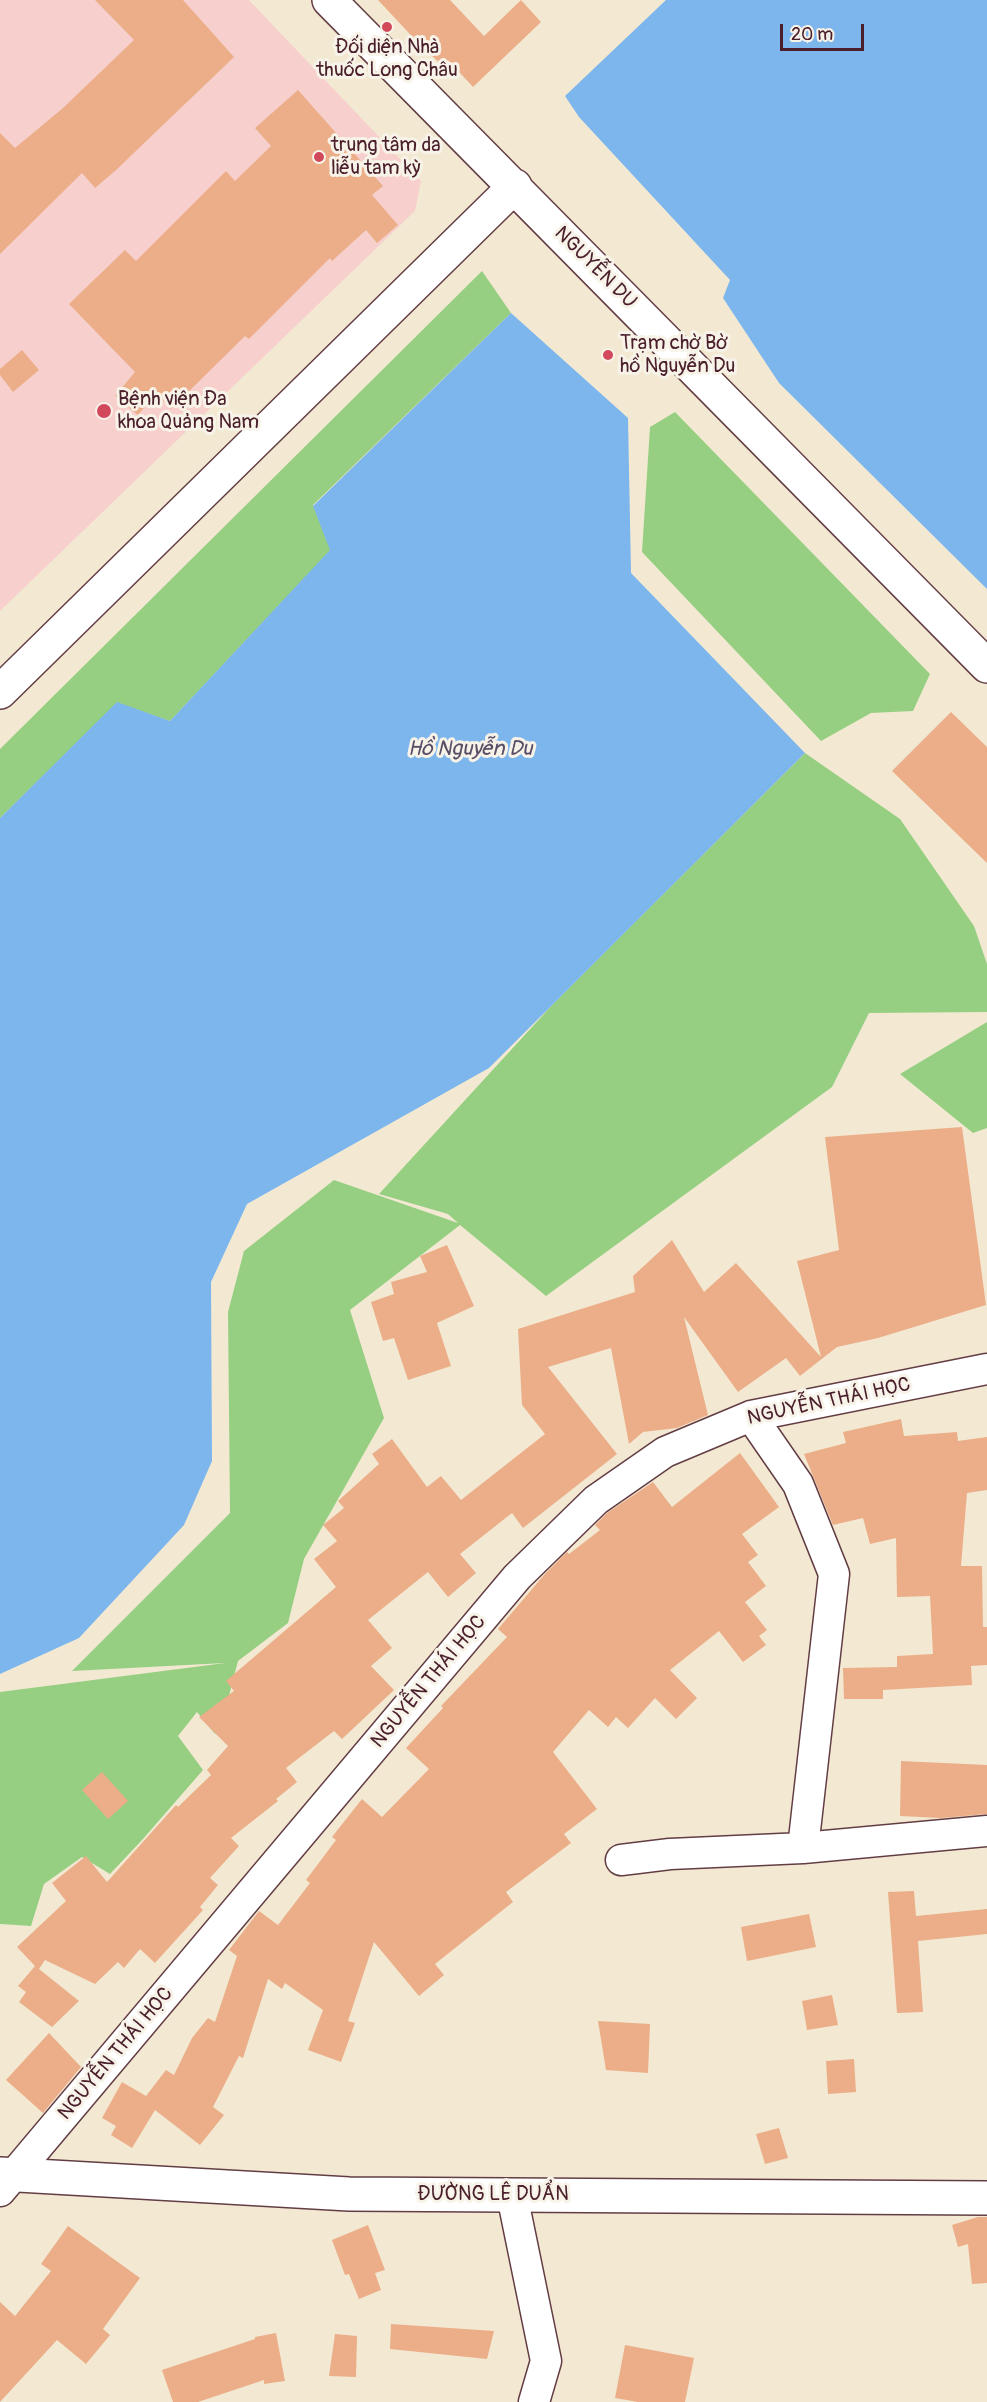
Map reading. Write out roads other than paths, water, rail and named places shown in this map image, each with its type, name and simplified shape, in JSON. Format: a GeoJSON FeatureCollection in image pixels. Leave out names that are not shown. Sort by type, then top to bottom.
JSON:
{"type":"FeatureCollection","features":[{"type":"Feature","properties":{"kind":"street","name":"NGUYỄN DU"},"geometry":{"type":"LineString","coordinates":[[329,0],[987,666]]}},
{"type":"Feature","properties":{"kind":"street"},"geometry":{"type":"LineString","coordinates":[[0,692],[515,186]]}},
{"type":"Feature","properties":{"kind":"street","name":"NGUYỄN THÁI HỌC"},"geometry":{"type":"LineString","coordinates":[[4,2180],[517,1576],[596,1500],[664,1452],[751,1416],[987,1369]]}},
{"type":"Feature","properties":{"kind":"street"},"geometry":{"type":"LineString","coordinates":[[751,1416],[798,1484],[834,1574],[803,1848]]}},
{"type":"Feature","properties":{"kind":"street"},"geometry":{"type":"LineString","coordinates":[[621,1860],[670,1854],[803,1848],[987,1831]]}},
{"type":"Feature","properties":{"kind":"street","name":"ĐƯỜNG LÊ DUẨN"},"geometry":{"type":"LineString","coordinates":[[4,2180],[349,2194],[987,2198]]}},
{"type":"Feature","properties":{"kind":"street"},"geometry":{"type":"LineString","coordinates":[[512,2195],[546,2361],[534,2402]]}},
{"type":"Feature","properties":{"kind":"water"},"geometry":{"type":"Polygon","coordinates":[[[666,0],[987,0],[987,589],[779,383],[723,298],[730,280],[579,117],[565,96],[666,0]]]}},
{"type":"Feature","properties":{"kind":"water","name":"Hồ Nguyễn Du"},"geometry":{"type":"Polygon","coordinates":[[[511,313],[628,418],[631,573],[805,753],[489,1068],[247,1204],[211,1282],[212,1461],[184,1525],[79,1638],[0,1674],[0,818],[117,702],[170,721],[330,550],[313,506],[511,313]]]}},
{"type":"Feature","properties":{"kind":"place","name":"Đối diện Nhà thuốc Long Châu"},"geometry":{"type":"Point","coordinates":[387,27]}},
{"type":"Feature","properties":{"kind":"place","name":"trung tâm da liễu tam kỳ"},"geometry":{"type":"Point","coordinates":[319,157]}},
{"type":"Feature","properties":{"kind":"place","name":"Trạm chờ Bờ hồ Nguyễn Du"},"geometry":{"type":"Point","coordinates":[608,355]}},
{"type":"Feature","properties":{"kind":"place","name":"Bệnh viện Đa khoa Quảng Nam"},"geometry":{"type":"Point","coordinates":[104,411]}}]}
